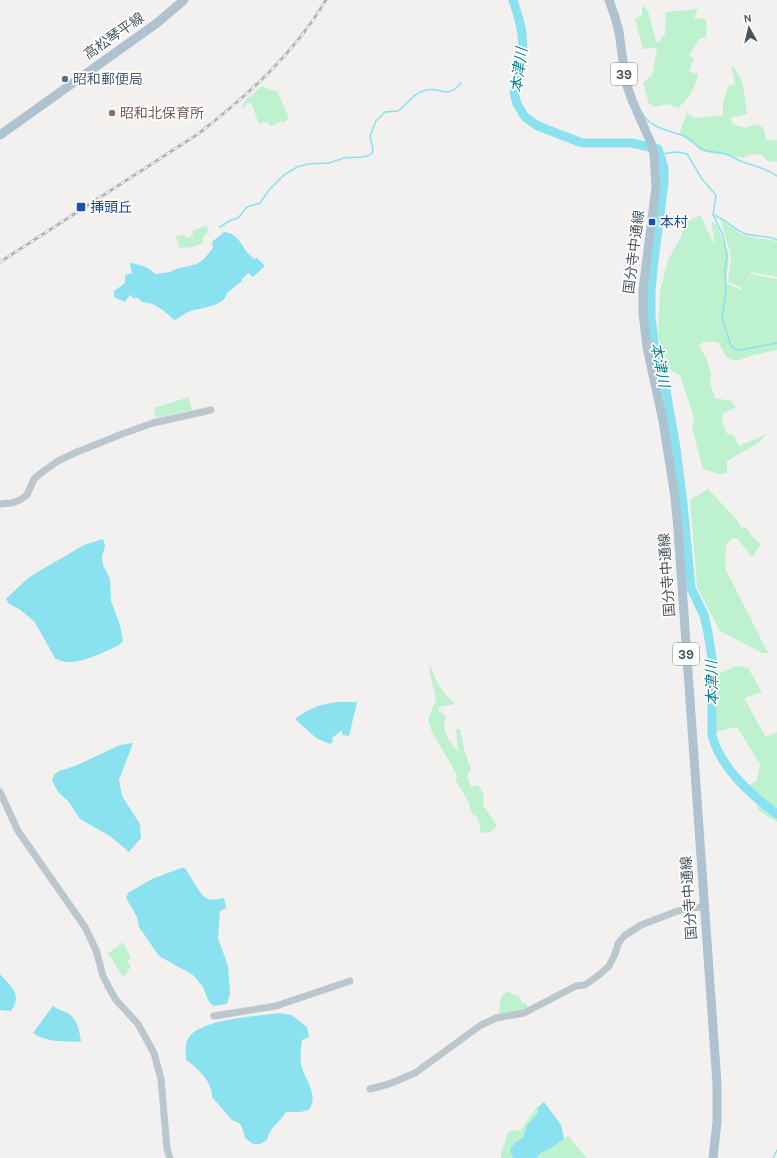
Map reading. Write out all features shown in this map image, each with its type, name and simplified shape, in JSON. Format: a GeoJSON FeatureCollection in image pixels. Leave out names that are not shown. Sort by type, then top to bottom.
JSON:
{"type":"FeatureCollection","features":[{"type":"Feature","properties":{"kind":"main road","name":"高松琴平線"},"geometry":{"type":"LineString","coordinates":[[0,135],[157,23],[184,0]]}},
{"type":"Feature","properties":{"kind":"main road","name":"国分寺中通線"},"geometry":{"type":"LineString","coordinates":[[609,0],[618,28],[626,83],[653,148],[656,187],[643,290],[642,313],[647,347],[663,421],[675,497],[718,1097],[718,1122],[713,1158]]}},
{"type":"Feature","properties":{"kind":"street"},"geometry":{"type":"LineString","coordinates":[[0,504],[12,503],[20,500],[27,495],[34,479],[42,472],[58,461],[77,452],[153,423],[211,410]]}},
{"type":"Feature","properties":{"kind":"street"},"geometry":{"type":"LineString","coordinates":[[0,792],[18,831],[84,927],[96,950],[103,976],[110,991],[116,1000],[138,1024],[154,1053],[161,1079],[167,1149],[170,1158]]}},
{"type":"Feature","properties":{"kind":"street"},"geometry":{"type":"LineString","coordinates":[[370,1089],[389,1084],[416,1073],[481,1025],[496,1018],[524,1013],[576,986],[585,985],[609,966],[618,944],[624,936],[641,925],[675,912],[689,908],[704,907]]}},
{"type":"Feature","properties":{"kind":"street"},"geometry":{"type":"LineString","coordinates":[[214,1016],[276,1006],[350,981]]}},
{"type":"Feature","properties":{"kind":"green space"},"geometry":{"type":"Polygon","coordinates":[[[642,5],[648,11],[656,41],[658,43],[665,34],[666,12],[698,9],[694,18],[706,19],[707,31],[705,38],[700,38],[689,55],[694,59],[689,71],[698,75],[691,93],[678,108],[668,104],[655,107],[649,104],[643,83],[652,75],[657,48],[643,49],[635,19],[642,15],[642,5]]]}},
{"type":"Feature","properties":{"kind":"green space"},"geometry":{"type":"Polygon","coordinates":[[[731,65],[736,70],[741,81],[747,114],[730,118],[733,124],[745,128],[758,124],[764,129],[766,140],[777,140],[777,162],[769,162],[760,154],[748,155],[744,158],[700,151],[695,145],[679,134],[687,113],[695,118],[723,115],[723,103],[728,86],[735,84],[731,65]]]}},
{"type":"Feature","properties":{"kind":"green space"},"geometry":{"type":"Polygon","coordinates":[[[263,86],[270,90],[277,91],[289,118],[284,123],[282,121],[271,126],[267,122],[259,124],[251,102],[241,109],[247,98],[263,86]]]}},
{"type":"Feature","properties":{"kind":"green space"},"geometry":{"type":"Polygon","coordinates":[[[700,215],[715,246],[711,221],[717,225],[729,256],[726,283],[741,290],[742,288],[728,282],[731,256],[720,218],[742,235],[777,242],[777,277],[752,272],[746,283],[752,274],[777,279],[777,350],[753,355],[736,361],[727,358],[718,342],[703,342],[699,346],[707,360],[711,374],[710,383],[715,398],[731,401],[736,407],[723,413],[722,421],[727,434],[733,435],[739,446],[767,434],[758,443],[727,461],[727,473],[719,474],[703,469],[692,428],[694,417],[680,375],[665,367],[658,333],[660,292],[668,260],[680,239],[686,223],[700,215]]]}},
{"type":"Feature","properties":{"kind":"green space"},"geometry":{"type":"Polygon","coordinates":[[[207,225],[208,232],[204,236],[202,244],[192,247],[179,248],[176,236],[185,235],[186,238],[193,236],[192,231],[207,225]]]}},
{"type":"Feature","properties":{"kind":"green space"},"geometry":{"type":"Polygon","coordinates":[[[189,397],[192,410],[156,418],[154,408],[189,397]]]}},
{"type":"Feature","properties":{"kind":"green space"},"geometry":{"type":"Polygon","coordinates":[[[708,489],[737,520],[741,528],[746,527],[752,536],[761,544],[752,557],[737,538],[731,539],[726,546],[725,568],[768,653],[762,653],[720,631],[697,587],[690,500],[708,489]]]}},
{"type":"Feature","properties":{"kind":"green space"},"geometry":{"type":"Polygon","coordinates":[[[430,664],[434,676],[440,686],[455,704],[438,707],[439,711],[446,717],[444,727],[448,739],[458,752],[456,729],[460,729],[465,753],[471,769],[467,776],[471,787],[478,785],[484,795],[483,805],[497,826],[490,832],[480,833],[480,825],[477,817],[472,814],[468,801],[456,781],[457,775],[432,732],[428,720],[436,699],[429,669],[430,664]]]}},
{"type":"Feature","properties":{"kind":"green space"},"geometry":{"type":"Polygon","coordinates":[[[736,666],[748,668],[762,692],[744,698],[766,737],[777,732],[777,822],[758,810],[757,801],[748,786],[757,780],[760,764],[737,727],[715,732],[716,675],[736,666]]]}},
{"type":"Feature","properties":{"kind":"green space"},"geometry":{"type":"Polygon","coordinates":[[[123,942],[131,958],[127,961],[131,966],[124,977],[119,972],[113,960],[107,954],[123,942]]]}},
{"type":"Feature","properties":{"kind":"green space"},"geometry":{"type":"Polygon","coordinates":[[[508,992],[520,997],[522,1003],[526,1003],[528,1008],[499,1014],[500,1001],[503,994],[508,992]]]}},
{"type":"Feature","properties":{"kind":"green space"},"geometry":{"type":"Polygon","coordinates":[[[537,1107],[538,1113],[527,1125],[523,1138],[517,1141],[513,1158],[501,1158],[501,1151],[503,1149],[507,1133],[513,1130],[520,1131],[537,1107]]]}},
{"type":"Feature","properties":{"kind":"green space"},"geometry":{"type":"Polygon","coordinates":[[[568,1136],[587,1158],[537,1158],[541,1153],[552,1148],[568,1136]]]}},
{"type":"Feature","properties":{"kind":"water"},"geometry":{"type":"Polygon","coordinates":[[[224,232],[235,236],[254,259],[257,258],[265,266],[253,277],[248,273],[242,281],[227,293],[221,302],[193,310],[174,320],[160,308],[146,302],[142,302],[138,298],[132,298],[130,295],[125,302],[114,297],[114,291],[125,283],[125,275],[132,273],[130,264],[132,263],[144,267],[155,274],[170,272],[197,264],[204,259],[213,248],[212,242],[224,232]]]}},
{"type":"Feature","properties":{"kind":"water"},"geometry":{"type":"Polygon","coordinates":[[[103,539],[105,546],[102,557],[103,565],[110,579],[111,601],[120,625],[123,641],[119,645],[87,659],[70,662],[62,661],[55,658],[34,621],[19,609],[9,604],[6,599],[27,579],[36,573],[84,545],[103,539]]]}},
{"type":"Feature","properties":{"kind":"water"},"geometry":{"type":"Polygon","coordinates":[[[339,702],[357,702],[349,736],[342,735],[342,730],[332,738],[333,741],[330,744],[316,738],[295,719],[316,707],[339,702]]]}},
{"type":"Feature","properties":{"kind":"water"},"geometry":{"type":"Polygon","coordinates":[[[133,743],[119,780],[122,796],[140,824],[141,838],[129,852],[110,836],[80,819],[69,802],[58,792],[52,780],[54,775],[59,771],[75,766],[120,745],[133,743]]]}},
{"type":"Feature","properties":{"kind":"water"},"geometry":{"type":"Polygon","coordinates":[[[181,868],[185,868],[205,897],[212,900],[224,898],[226,908],[220,911],[218,938],[228,966],[230,994],[227,1004],[213,1006],[208,1000],[203,987],[193,975],[159,956],[139,927],[137,917],[126,898],[128,893],[152,879],[181,868]]]}},
{"type":"Feature","properties":{"kind":"water"},"geometry":{"type":"Polygon","coordinates":[[[0,974],[16,995],[16,1000],[11,1011],[0,1010],[0,974]]]}},
{"type":"Feature","properties":{"kind":"water"},"geometry":{"type":"Polygon","coordinates":[[[53,1006],[68,1013],[74,1019],[79,1030],[81,1042],[50,1040],[33,1033],[53,1006]]]}},
{"type":"Feature","properties":{"kind":"water"},"geometry":{"type":"Polygon","coordinates":[[[280,1013],[291,1015],[307,1027],[309,1037],[302,1040],[301,1060],[302,1069],[312,1092],[312,1104],[309,1110],[300,1112],[286,1112],[273,1128],[267,1140],[260,1144],[253,1144],[245,1138],[242,1127],[239,1123],[232,1120],[212,1097],[210,1086],[204,1076],[186,1060],[186,1045],[190,1036],[197,1030],[206,1026],[232,1019],[280,1013]]]}},
{"type":"Feature","properties":{"kind":"water"},"geometry":{"type":"Polygon","coordinates":[[[544,1102],[561,1125],[564,1139],[550,1149],[541,1153],[537,1158],[513,1158],[510,1149],[517,1141],[523,1138],[527,1125],[538,1113],[538,1107],[544,1102]]]}},
{"type":"Feature","properties":{"kind":"waterway","name":"本津川"},"geometry":{"type":"LineString","coordinates":[[513,0],[519,19],[523,49],[514,93],[517,104],[525,117],[538,126],[582,143],[632,143],[658,149],[664,168],[664,183],[654,260],[651,291],[651,317],[654,342],[662,368],[676,448],[691,588],[704,615],[712,658],[712,735],[716,747],[729,769],[747,789],[777,814]]}},
{"type":"Feature","properties":{"kind":"waterway"},"geometry":{"type":"LineString","coordinates":[[220,227],[231,220],[238,218],[247,207],[260,203],[269,190],[284,175],[297,167],[308,164],[329,163],[344,158],[368,156],[372,153],[373,149],[370,136],[376,121],[385,112],[398,111],[421,91],[431,89],[447,92],[456,88],[461,83]]}},
{"type":"Feature","properties":{"kind":"waterway"},"geometry":{"type":"LineString","coordinates":[[642,113],[655,126],[684,136],[702,149],[726,154],[764,169],[777,176]]}},
{"type":"Feature","properties":{"kind":"waterway"},"geometry":{"type":"LineString","coordinates":[[660,154],[678,152],[687,154],[702,179],[716,195],[713,215],[723,235],[727,256],[725,269],[726,291],[722,319],[731,346],[736,350],[741,350],[777,343]]}},
{"type":"Feature","properties":{"kind":"waterway"},"geometry":{"type":"LineString","coordinates":[[713,215],[746,234],[770,237],[777,240]]}},
{"type":"Feature","properties":{"kind":"waterway"},"geometry":{"type":"LineString","coordinates":[[773,1158],[777,1150]]}},
{"type":"Feature","properties":{"kind":"railway"},"geometry":{"type":"LineString","coordinates":[[0,262],[198,134],[216,120],[252,89],[284,56],[313,20],[326,0]]}},
{"type":"Feature","properties":{"kind":"place","name":"昭和郵便局"},"geometry":{"type":"Point","coordinates":[65,79]}},
{"type":"Feature","properties":{"kind":"place","name":"昭和北保育所"},"geometry":{"type":"Point","coordinates":[112,113]}},
{"type":"Feature","properties":{"kind":"place","name":"挿頭丘"},"geometry":{"type":"Point","coordinates":[81,207]}},
{"type":"Feature","properties":{"kind":"place","name":"本村"},"geometry":{"type":"Point","coordinates":[652,222]}}]}
